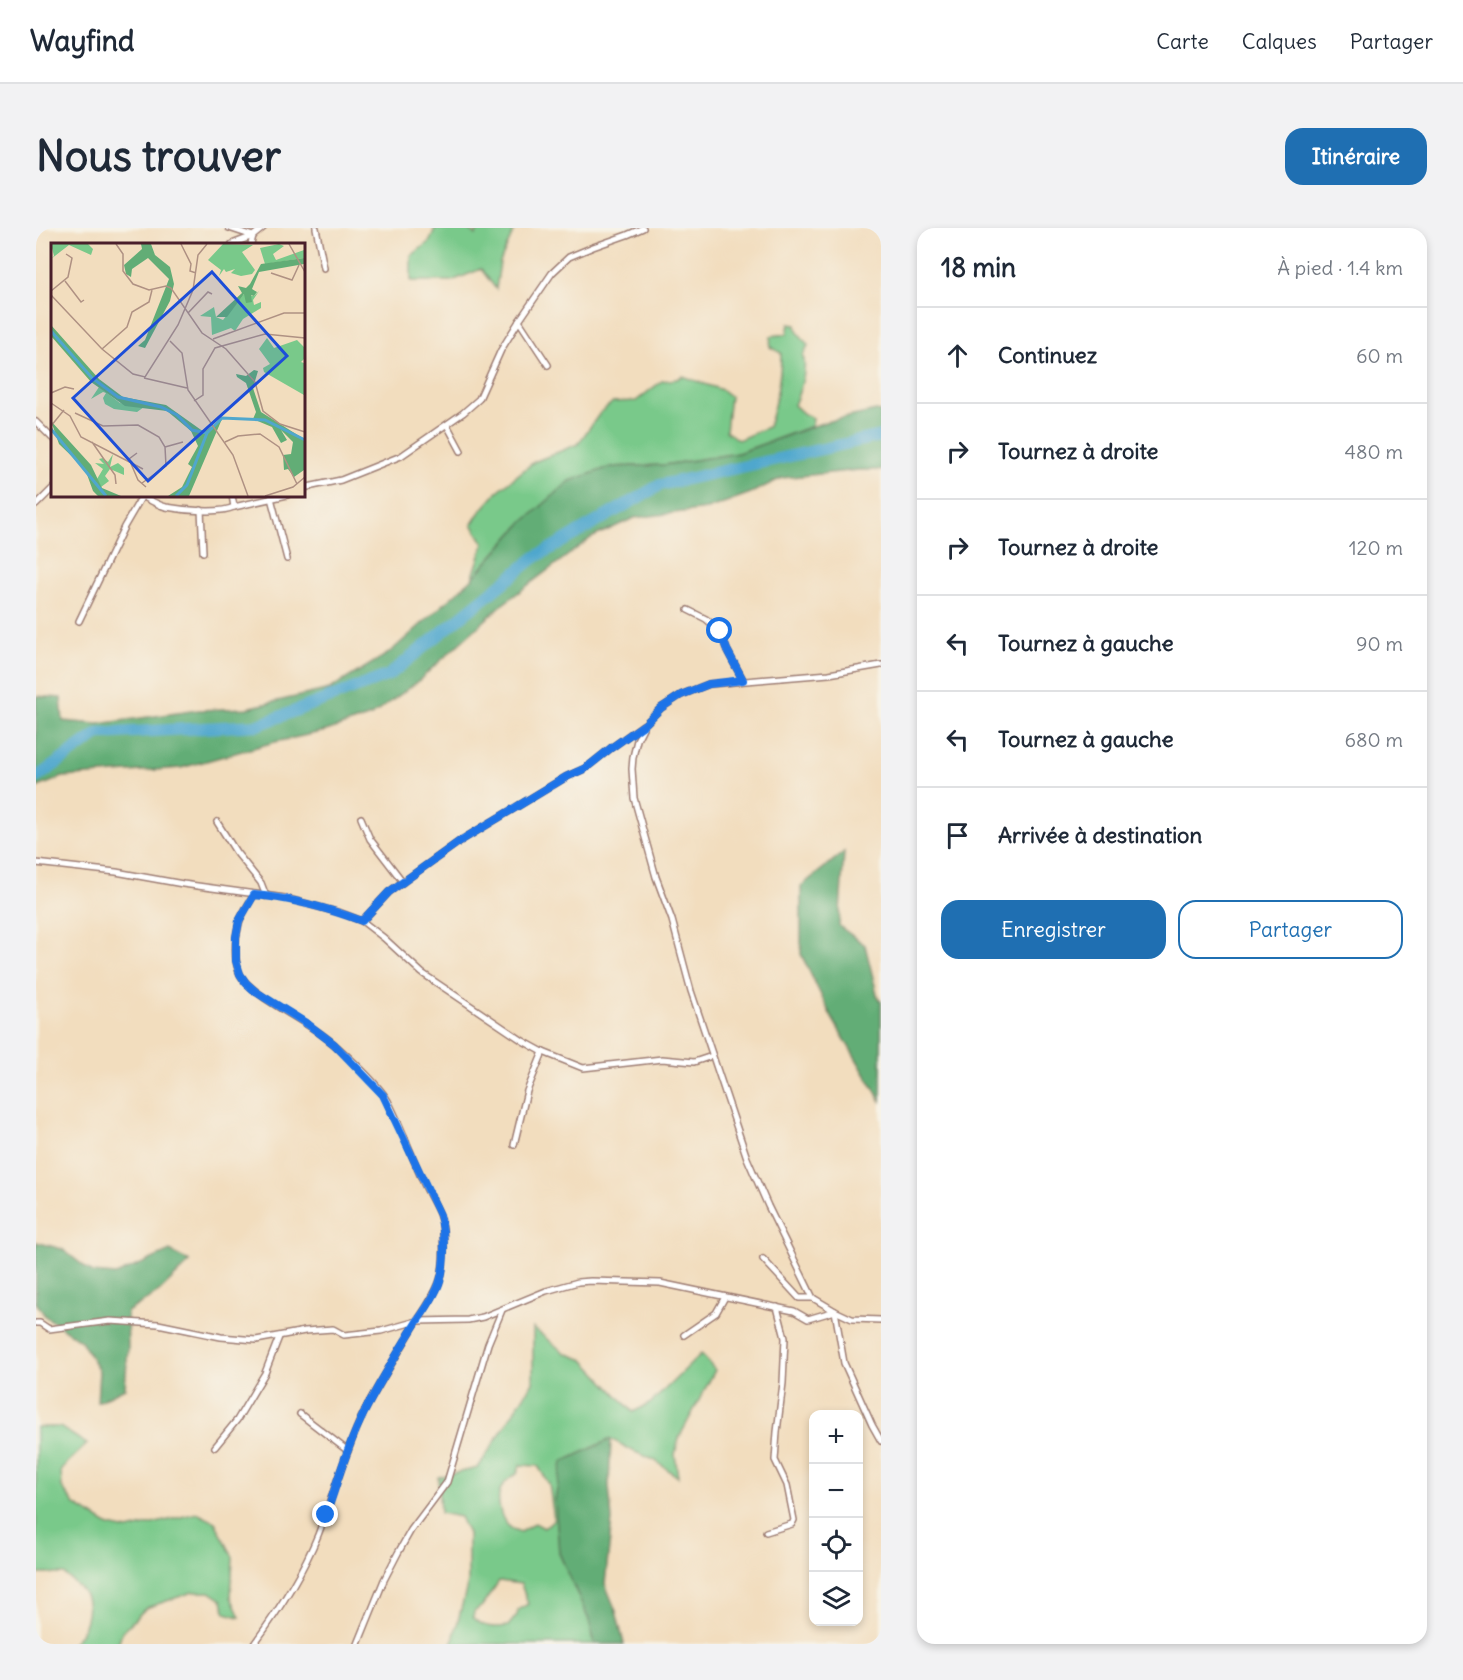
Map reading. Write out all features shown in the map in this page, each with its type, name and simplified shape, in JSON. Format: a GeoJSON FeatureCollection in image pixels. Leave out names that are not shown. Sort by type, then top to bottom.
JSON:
{"type":"FeatureCollection","features":[{"type":"Feature","properties":{"kind":"street"},"geometry":{"type":"LineString","coordinates":[[229,228],[253,236]]}},
{"type":"Feature","properties":{"kind":"street"},"geometry":{"type":"LineString","coordinates":[[235,243],[253,236],[263,228]]}},
{"type":"Feature","properties":{"kind":"street"},"geometry":{"type":"LineString","coordinates":[[316,228],[324,268]]}},
{"type":"Feature","properties":{"kind":"street"},"geometry":{"type":"LineString","coordinates":[[304,488],[341,480],[401,456],[463,413],[479,399],[501,350],[552,273],[569,257],[643,228]]}},
{"type":"Feature","properties":{"kind":"street"},"geometry":{"type":"LineString","coordinates":[[251,243],[253,236]]}},
{"type":"Feature","properties":{"kind":"street"},"geometry":{"type":"LineString","coordinates":[[519,321],[548,364]]}},
{"type":"Feature","properties":{"kind":"street"},"geometry":{"type":"LineString","coordinates":[[36,422],[51,437]]}},
{"type":"Feature","properties":{"kind":"street"},"geometry":{"type":"LineString","coordinates":[[447,424],[461,451]]}},
{"type":"Feature","properties":{"kind":"street"},"geometry":{"type":"LineString","coordinates":[[36,505],[51,490]]}},
{"type":"Feature","properties":{"kind":"street"},"geometry":{"type":"LineString","coordinates":[[79,621],[141,496],[164,507],[228,510],[282,496]]}},
{"type":"Feature","properties":{"kind":"street"},"geometry":{"type":"LineString","coordinates":[[232,496],[234,507]]}},
{"type":"Feature","properties":{"kind":"street"},"geometry":{"type":"LineString","coordinates":[[272,498],[287,559]]}},
{"type":"Feature","properties":{"kind":"street"},"geometry":{"type":"LineString","coordinates":[[201,510],[203,552]]}},
{"type":"Feature","properties":{"kind":"street"},"geometry":{"type":"LineString","coordinates":[[688,610],[706,619],[720,631],[743,680]]}},
{"type":"Feature","properties":{"kind":"street"},"geometry":{"type":"LineString","coordinates":[[362,921],[389,892],[460,841],[509,810],[586,768],[645,724],[661,708],[681,695],[709,684],[830,674],[881,665]]}},
{"type":"Feature","properties":{"kind":"street"},"geometry":{"type":"LineString","coordinates":[[645,724],[637,740],[632,769],[634,798],[644,836],[672,920],[691,991],[712,1056],[754,1175],[813,1298]]}},
{"type":"Feature","properties":{"kind":"street"},"geometry":{"type":"LineString","coordinates":[[361,818],[370,839],[403,882]]}},
{"type":"Feature","properties":{"kind":"street"},"geometry":{"type":"LineString","coordinates":[[217,822],[261,883],[266,896]]}},
{"type":"Feature","properties":{"kind":"street"},"geometry":{"type":"LineString","coordinates":[[36,863],[116,872],[285,898],[341,913],[362,921],[422,973],[523,1041],[543,1052],[583,1068],[662,1059],[694,1062],[712,1056]]}},
{"type":"Feature","properties":{"kind":"street"},"geometry":{"type":"LineString","coordinates":[[254,895],[239,921],[236,937],[236,961],[240,974],[256,992],[309,1025],[334,1044],[383,1095],[440,1215],[443,1230],[441,1277],[428,1307],[417,1321],[373,1394],[356,1429],[307,1559],[284,1600],[254,1644]]}},
{"type":"Feature","properties":{"kind":"street"},"geometry":{"type":"LineString","coordinates":[[514,1145],[527,1090],[543,1052]]}},
{"type":"Feature","properties":{"kind":"street"},"geometry":{"type":"LineString","coordinates":[[764,1259],[799,1298],[813,1298],[852,1319],[881,1320]]}},
{"type":"Feature","properties":{"kind":"street"},"geometry":{"type":"LineString","coordinates":[[36,1323],[49,1329],[110,1321],[158,1324],[226,1338],[256,1340],[305,1331],[333,1329],[344,1335],[381,1331],[417,1321],[468,1320],[483,1317],[546,1291],[578,1282],[591,1281],[660,1283],[794,1311],[808,1319],[835,1311]]}},
{"type":"Feature","properties":{"kind":"street"},"geometry":{"type":"LineString","coordinates":[[684,1335],[716,1313],[725,1297]]}},
{"type":"Feature","properties":{"kind":"street"},"geometry":{"type":"LineString","coordinates":[[766,1532],[792,1524],[794,1520],[787,1485],[775,1460],[785,1338],[777,1307]]}},
{"type":"Feature","properties":{"kind":"street"},"geometry":{"type":"LineString","coordinates":[[358,1644],[384,1580],[398,1553],[411,1530],[447,1482],[488,1344],[502,1310]]}},
{"type":"Feature","properties":{"kind":"street"},"geometry":{"type":"LineString","coordinates":[[835,1311],[844,1363],[881,1441]]}},
{"type":"Feature","properties":{"kind":"street"},"geometry":{"type":"LineString","coordinates":[[215,1447],[237,1420],[265,1373],[279,1337]]}},
{"type":"Feature","properties":{"kind":"street"},"geometry":{"type":"LineString","coordinates":[[300,1414],[348,1451]]}},
{"type":"Feature","properties":{"kind":"street"},"geometry":{"type":"LineString","coordinates":[[872,1425],[881,1422]]}},
{"type":"Feature","properties":{"kind":"green space"},"geometry":{"type":"Polygon","coordinates":[[[435,228],[467,228],[476,235],[478,228],[515,228],[500,262],[496,289],[481,269],[452,281],[411,281],[411,256],[430,241],[435,228]]]}},
{"type":"Feature","properties":{"kind":"green space"},"geometry":{"type":"Polygon","coordinates":[[[789,324],[796,325],[797,331],[808,345],[803,356],[805,368],[803,380],[794,405],[813,418],[812,426],[738,453],[664,465],[610,467],[520,525],[472,579],[484,544],[472,524],[479,513],[499,490],[534,462],[578,444],[600,413],[613,402],[636,401],[662,381],[682,376],[722,390],[730,396],[726,431],[738,440],[768,427],[778,390],[781,363],[781,353],[770,347],[771,336],[787,334],[789,324]]]}},
{"type":"Feature","properties":{"kind":"green space"},"geometry":{"type":"Polygon","coordinates":[[[876,411],[881,412],[881,470],[782,478],[751,493],[707,509],[634,518],[591,538],[503,604],[416,683],[371,716],[326,731],[275,742],[181,768],[63,777],[36,788],[36,696],[61,698],[63,721],[98,724],[198,710],[247,708],[330,689],[389,653],[472,579],[520,525],[570,481],[610,467],[664,465],[738,453],[825,422],[876,411]]]}},
{"type":"Feature","properties":{"kind":"green space"},"geometry":{"type":"Polygon","coordinates":[[[844,852],[839,926],[865,945],[878,998],[881,1002],[881,1101],[832,1018],[801,954],[801,886],[844,852]]]}},
{"type":"Feature","properties":{"kind":"green space"},"geometry":{"type":"Polygon","coordinates":[[[36,1242],[62,1249],[93,1273],[116,1275],[170,1251],[190,1262],[159,1292],[127,1312],[128,1348],[125,1388],[97,1402],[99,1371],[82,1342],[45,1316],[36,1302],[36,1242]]]}},
{"type":"Feature","properties":{"kind":"green space"},"geometry":{"type":"Polygon","coordinates":[[[533,1328],[565,1353],[584,1360],[633,1412],[651,1403],[701,1354],[715,1370],[679,1438],[675,1454],[678,1477],[654,1460],[611,1439],[562,1463],[559,1553],[589,1620],[595,1644],[452,1644],[468,1582],[468,1534],[460,1517],[440,1513],[438,1477],[478,1468],[533,1382],[533,1328]],[[520,1465],[517,1474],[503,1485],[500,1491],[501,1515],[507,1525],[520,1532],[535,1523],[544,1528],[554,1519],[549,1484],[538,1466],[520,1465]],[[499,1581],[482,1606],[474,1612],[473,1618],[494,1627],[508,1626],[517,1615],[518,1610],[528,1604],[521,1584],[499,1581]]]}},
{"type":"Feature","properties":{"kind":"green space"},"geometry":{"type":"Polygon","coordinates":[[[36,1427],[60,1427],[87,1444],[61,1469],[62,1488],[75,1505],[109,1526],[128,1530],[197,1513],[215,1522],[233,1557],[231,1597],[240,1617],[225,1613],[222,1600],[210,1592],[193,1592],[146,1608],[122,1632],[118,1644],[72,1644],[86,1621],[88,1608],[85,1595],[64,1574],[36,1574],[36,1427]]]}},
{"type":"Feature","properties":{"kind":"green space"},"geometry":{"type":"Polygon","coordinates":[[[611,1439],[609,1486],[612,1520],[605,1584],[616,1611],[624,1644],[595,1644],[589,1620],[559,1553],[555,1500],[562,1462],[611,1439]]]}},
{"type":"Feature","properties":{"kind":"waterway"},"geometry":{"type":"LineString","coordinates":[[36,778],[98,734],[258,725],[389,675],[534,558],[660,485],[881,436]]}},
{"type":"Feature","properties":{"kind":"route"},"geometry":{"type":"LineString","coordinates":[[326,1515],[364,1412],[417,1321],[428,1307],[439,1284],[442,1269],[443,1230],[440,1215],[387,1100],[334,1044],[309,1025],[256,992],[240,974],[236,961],[239,921],[254,895],[285,898],[362,921],[389,892],[460,841],[509,810],[586,768],[645,724],[661,708],[681,695],[709,684],[743,680],[720,631]]}}]}
